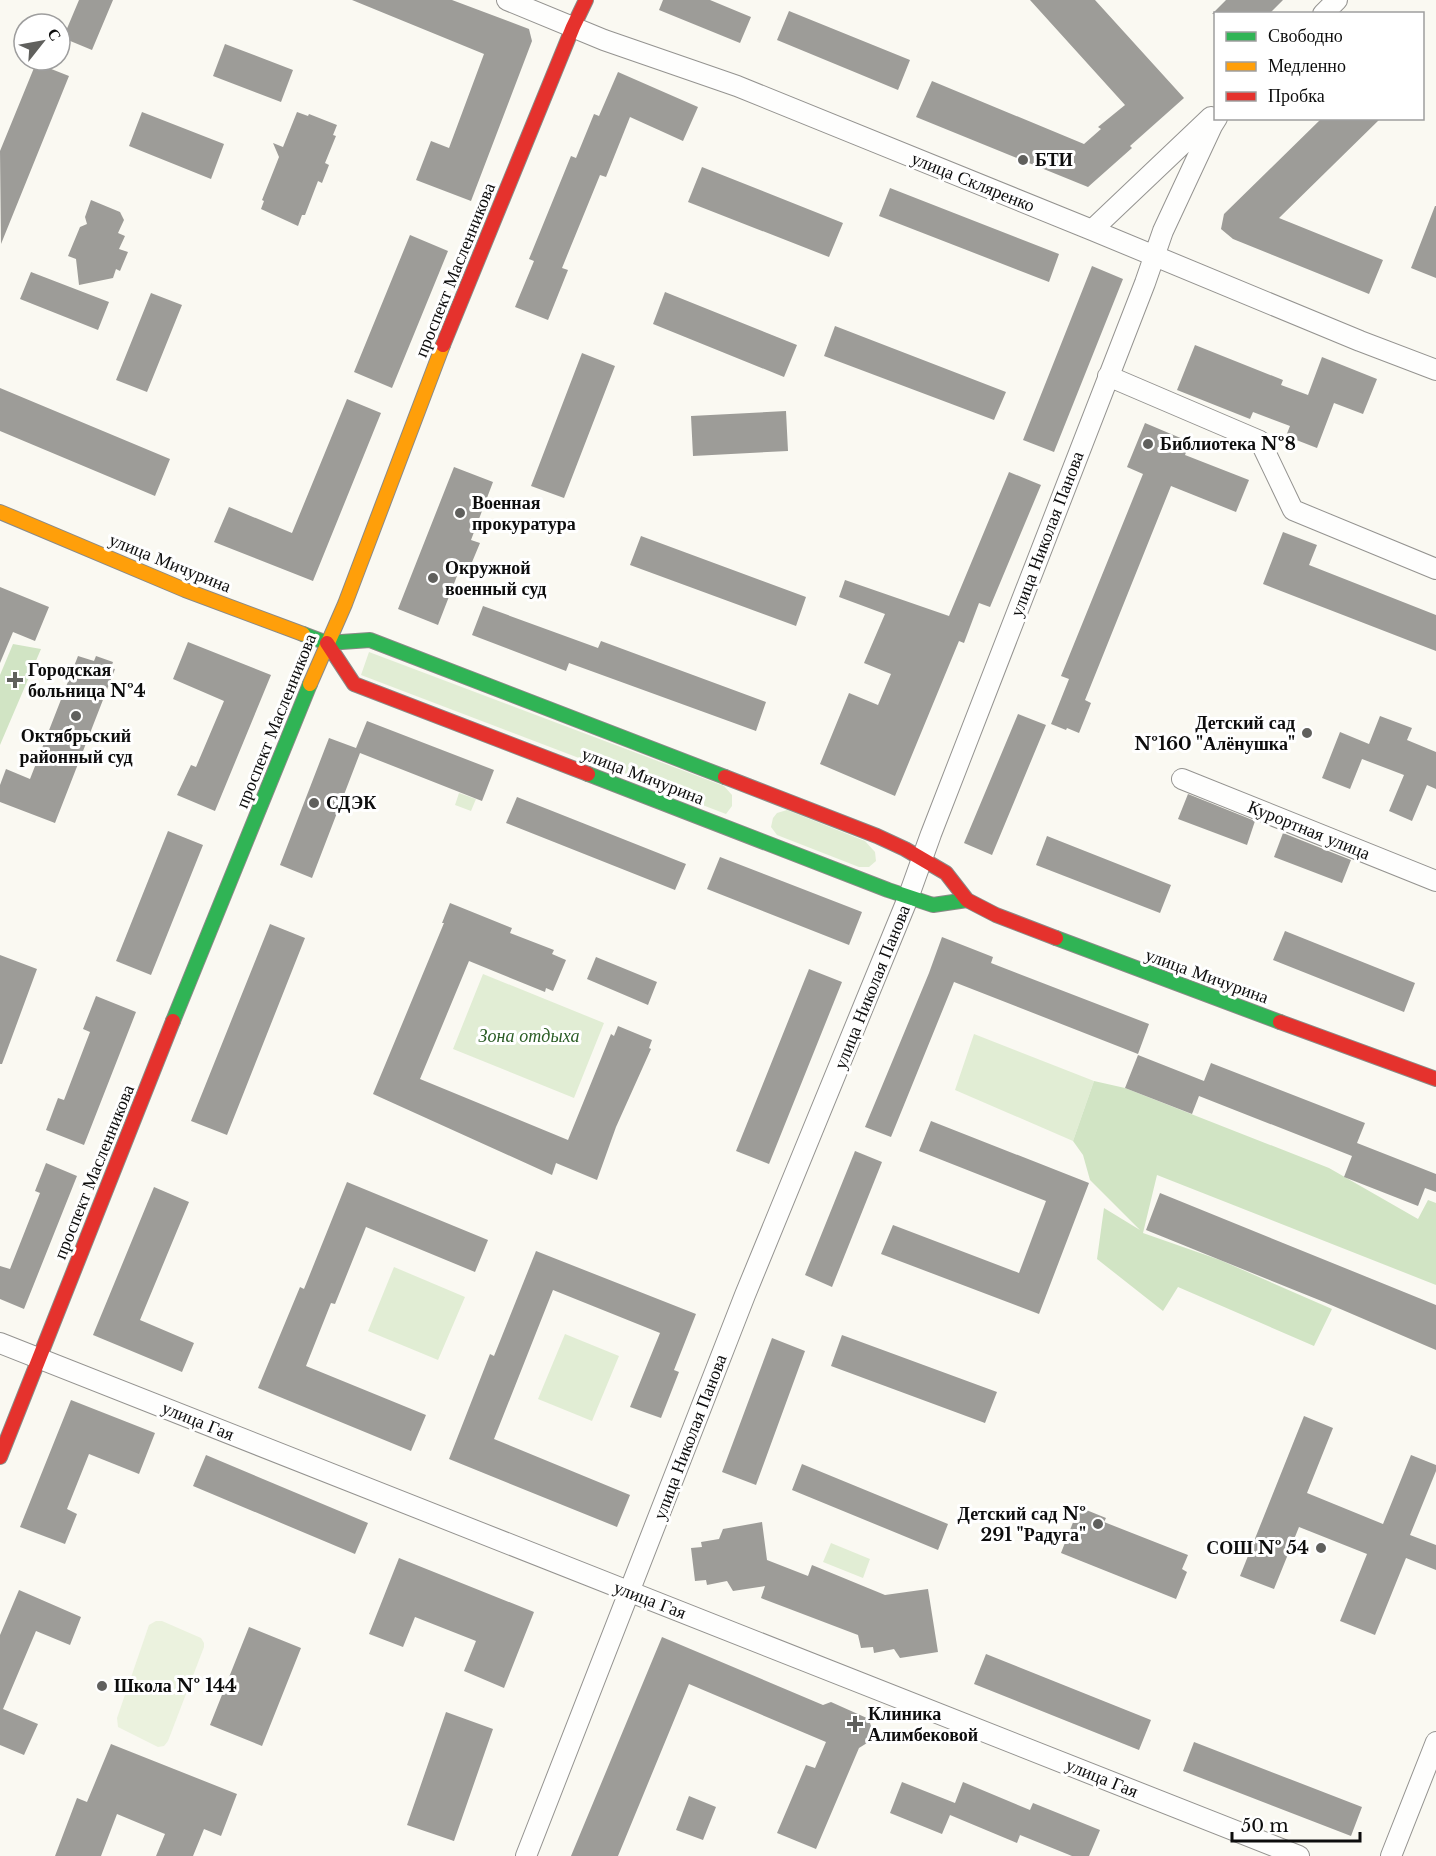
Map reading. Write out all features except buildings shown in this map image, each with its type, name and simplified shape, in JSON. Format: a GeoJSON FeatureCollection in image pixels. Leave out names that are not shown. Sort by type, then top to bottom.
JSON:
{"type":"FeatureCollection","features":[{"type":"Feature","properties":{"kind":"main road","name":"проспект Масленникова"},"geometry":{"type":"LineString","coordinates":[[0,1457],[327,643],[345,604],[459,304],[586,0]]}},
{"type":"Feature","properties":{"kind":"main road","name":"улица Мичурина"},"geometry":{"type":"LineString","coordinates":[[0,512],[185,590],[327,643],[370,640],[878,836],[946,873],[967,900],[996,915],[1197,992],[1436,1079]]}},
{"type":"Feature","properties":{"kind":"main road","name":"улица Мичурина"},"geometry":{"type":"LineString","coordinates":[[327,643],[354,684],[908,898],[933,905],[967,900]]}},
{"type":"Feature","properties":{"kind":"street","name":"улица Скляренко"},"geometry":{"type":"LineString","coordinates":[[507,0],[604,40],[737,86],[1436,370]]}},
{"type":"Feature","properties":{"kind":"street"},"geometry":{"type":"LineString","coordinates":[[1325,12],[1337,0]]}},
{"type":"Feature","properties":{"kind":"street"},"geometry":{"type":"LineString","coordinates":[[1092,230],[1214,114]]}},
{"type":"Feature","properties":{"kind":"street","name":"улица Николая Панова"},"geometry":{"type":"LineString","coordinates":[[526,1856],[745,1295],[908,898],[1163,231],[1216,120]]}},
{"type":"Feature","properties":{"kind":"street"},"geometry":{"type":"LineString","coordinates":[[1108,376],[1260,441],[1293,510],[1436,569]]}},
{"type":"Feature","properties":{"kind":"street","name":"Курортная улица"},"geometry":{"type":"LineString","coordinates":[[1182,778],[1436,881]]}},
{"type":"Feature","properties":{"kind":"street","name":"улица Гая"},"geometry":{"type":"LineString","coordinates":[[0,1343],[1299,1856]]}},
{"type":"Feature","properties":{"kind":"street"},"geometry":{"type":"LineString","coordinates":[[1391,1856],[1436,1742]]}},
{"type":"Feature","properties":{"kind":"green space"},"geometry":{"type":"Polygon","coordinates":[[[13,644],[41,649],[0,745],[0,675],[13,644]]]}},
{"type":"Feature","properties":{"kind":"green space"},"geometry":{"type":"Polygon","coordinates":[[[369,652],[724,786],[732,795],[732,806],[726,814],[361,675],[369,652]]]}},
{"type":"Feature","properties":{"kind":"green space"},"geometry":{"type":"Polygon","coordinates":[[[459,793],[476,799],[471,811],[455,805],[459,793]]]}},
{"type":"Feature","properties":{"kind":"green space"},"geometry":{"type":"Polygon","coordinates":[[[787,810],[865,841],[875,852],[876,861],[869,867],[859,867],[777,835],[771,827],[773,818],[777,813],[787,810]]]}},
{"type":"Feature","properties":{"kind":"green space","name":"Зона отдыха"},"geometry":{"type":"Polygon","coordinates":[[[483,974],[604,1023],[574,1098],[453,1049],[483,974]]]}},
{"type":"Feature","properties":{"kind":"green space"},"geometry":{"type":"Polygon","coordinates":[[[974,1034],[1094,1081],[1073,1141],[955,1090],[974,1034]]]}},
{"type":"Feature","properties":{"kind":"green space"},"geometry":{"type":"Polygon","coordinates":[[[1094,1081],[1125,1088],[1329,1168],[1418,1219],[1428,1200],[1436,1203],[1436,1285],[1157,1175],[1143,1233],[1220,1260],[1332,1309],[1314,1346],[1178,1287],[1163,1311],[1097,1259],[1104,1208],[1140,1230],[1090,1180],[1083,1155],[1073,1141],[1094,1081]]]}},
{"type":"Feature","properties":{"kind":"green space"},"geometry":{"type":"Polygon","coordinates":[[[394,1267],[465,1297],[438,1360],[368,1331],[394,1267]]]}},
{"type":"Feature","properties":{"kind":"green space"},"geometry":{"type":"Polygon","coordinates":[[[565,1334],[619,1356],[592,1421],[538,1399],[565,1334]]]}},
{"type":"Feature","properties":{"kind":"green space"},"geometry":{"type":"Polygon","coordinates":[[[831,1543],[870,1559],[863,1578],[823,1562],[831,1543]]]}},
{"type":"Feature","properties":{"kind":"green space"},"geometry":{"type":"Polygon","coordinates":[[[162,1621],[201,1638],[204,1643],[168,1741],[164,1746],[158,1747],[118,1727],[117,1718],[149,1625],[162,1621]]]}},
{"type":"Feature","properties":{"kind":"traffic: fast"},"geometry":{"type":"LineString","coordinates":[[303,634],[327,643],[370,640],[725,777]]}},
{"type":"Feature","properties":{"kind":"traffic: fast"},"geometry":{"type":"LineString","coordinates":[[173,1021],[310,684]]}},
{"type":"Feature","properties":{"kind":"traffic: fast"},"geometry":{"type":"LineString","coordinates":[[588,774],[888,890],[933,905],[967,900]]}},
{"type":"Feature","properties":{"kind":"traffic: fast"},"geometry":{"type":"LineString","coordinates":[[1056,938],[1280,1022]]}},
{"type":"Feature","properties":{"kind":"traffic: slow"},"geometry":{"type":"LineString","coordinates":[[310,684],[345,604],[443,345]]}},
{"type":"Feature","properties":{"kind":"traffic: slow"},"geometry":{"type":"LineString","coordinates":[[0,512],[185,590],[303,634]]}},
{"type":"Feature","properties":{"kind":"traffic: jam"},"geometry":{"type":"LineString","coordinates":[[443,345],[586,0]]}},
{"type":"Feature","properties":{"kind":"traffic: jam"},"geometry":{"type":"LineString","coordinates":[[327,643],[354,684],[588,774]]}},
{"type":"Feature","properties":{"kind":"traffic: jam"},"geometry":{"type":"LineString","coordinates":[[725,777],[905,849],[946,873],[967,900],[996,915],[1056,938]]}},
{"type":"Feature","properties":{"kind":"traffic: jam"},"geometry":{"type":"LineString","coordinates":[[0,1457],[173,1021]]}},
{"type":"Feature","properties":{"kind":"traffic: jam"},"geometry":{"type":"LineString","coordinates":[[1280,1022],[1436,1079]]}},
{"type":"Feature","properties":{"kind":"place","name":"БТИ"},"geometry":{"type":"Point","coordinates":[1023,160]}},
{"type":"Feature","properties":{"kind":"place","name":"Библиотека №8"},"geometry":{"type":"Point","coordinates":[1148,444]}},
{"type":"Feature","properties":{"kind":"place","name":"Военная прокуратура"},"geometry":{"type":"Point","coordinates":[460,513]}},
{"type":"Feature","properties":{"kind":"place","name":"Окружной военный суд"},"geometry":{"type":"Point","coordinates":[433,578]}},
{"type":"Feature","properties":{"kind":"place","name":"Городская больница №4"},"geometry":{"type":"Point","coordinates":[15,680]}},
{"type":"Feature","properties":{"kind":"place","name":"Октябрьский районный суд"},"geometry":{"type":"Point","coordinates":[76,716]}},
{"type":"Feature","properties":{"kind":"place","name":"Детский сад №160 \"Алёнушка\""},"geometry":{"type":"Point","coordinates":[1307,733]}},
{"type":"Feature","properties":{"kind":"place","name":"СДЭК"},"geometry":{"type":"Point","coordinates":[314,803]}},
{"type":"Feature","properties":{"kind":"place","name":"Детский сад № 291 \"Радуга\""},"geometry":{"type":"Point","coordinates":[1098,1524]}},
{"type":"Feature","properties":{"kind":"place","name":"СОШ № 54"},"geometry":{"type":"Point","coordinates":[1321,1548]}},
{"type":"Feature","properties":{"kind":"place","name":"Школа № 144"},"geometry":{"type":"Point","coordinates":[102,1686]}},
{"type":"Feature","properties":{"kind":"place","name":"Клиника Алимбековой"},"geometry":{"type":"Point","coordinates":[855,1724]}}]}
